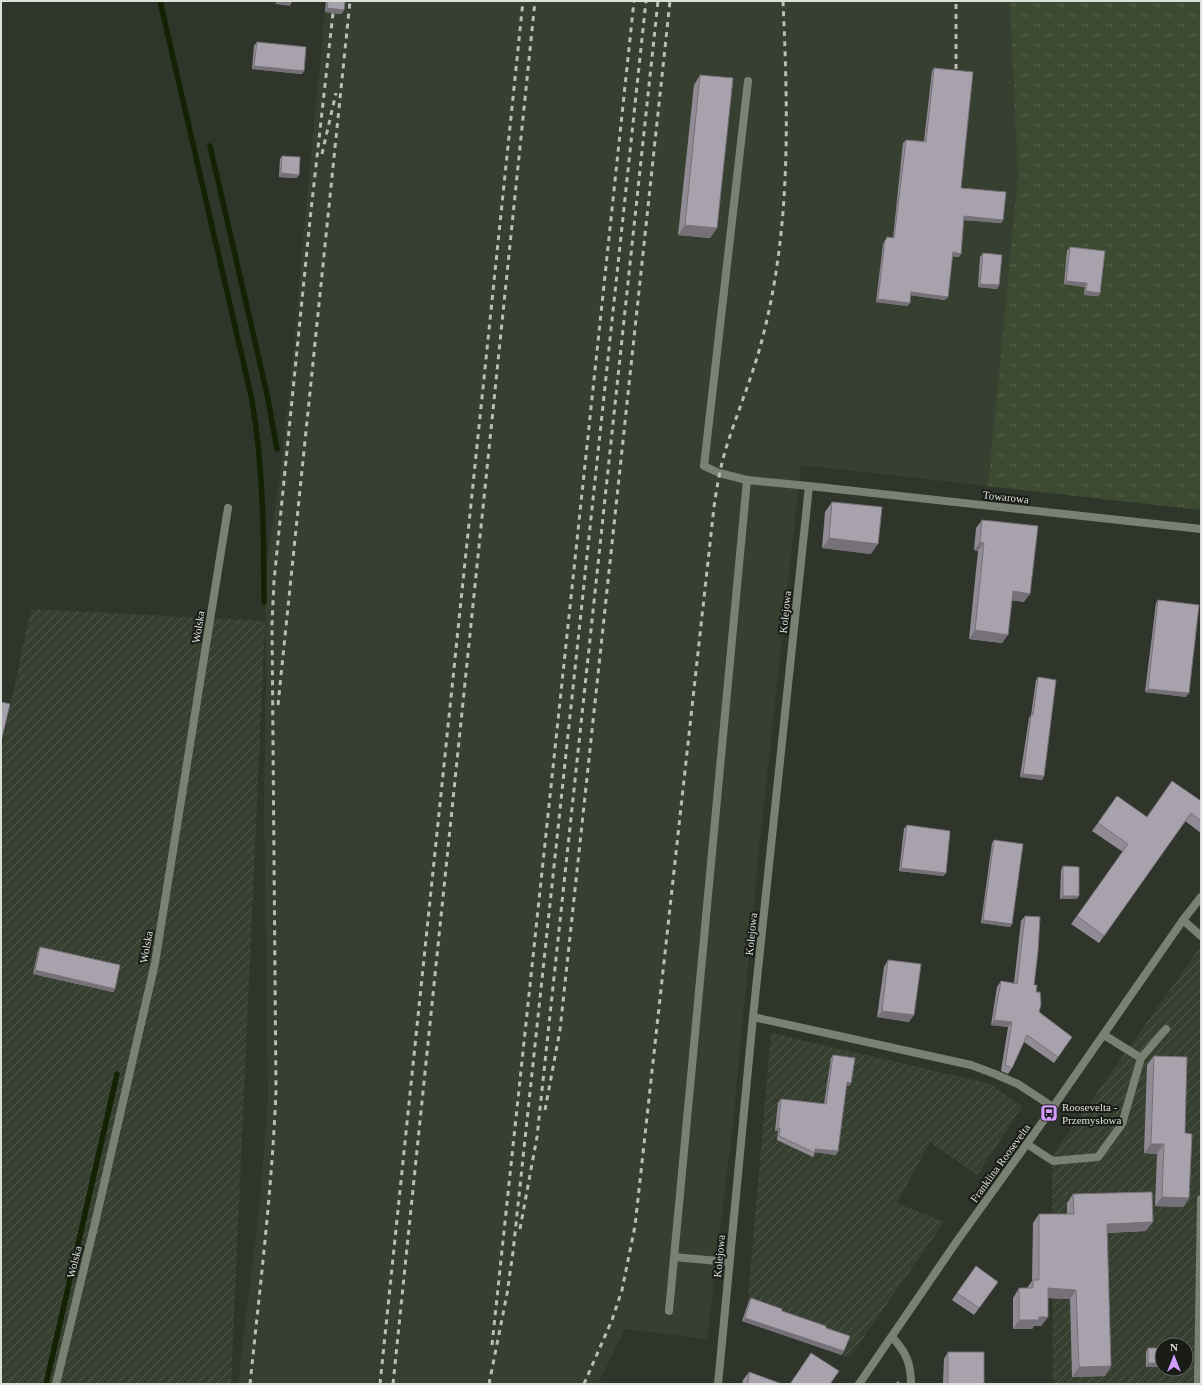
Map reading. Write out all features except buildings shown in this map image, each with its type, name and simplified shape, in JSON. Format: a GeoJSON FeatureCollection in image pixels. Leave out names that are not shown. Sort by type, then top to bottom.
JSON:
{"type":"FeatureCollection","features":[{"type":"Feature","properties":{"kind":"street","name":"Towarowa"},"geometry":{"type":"LineString","coordinates":[[748,81],[704,466],[719,473],[747,480],[1201,529]]}},
{"type":"Feature","properties":{"kind":"street"},"geometry":{"type":"LineString","coordinates":[[669,1311],[747,480]]}},
{"type":"Feature","properties":{"kind":"street","name":"Kolejowa"},"geometry":{"type":"LineString","coordinates":[[718,1384],[753,1017],[809,486]]}},
{"type":"Feature","properties":{"kind":"street","name":"Wolska"},"geometry":{"type":"LineString","coordinates":[[56,1384],[155,963],[228,508]]}},
{"type":"Feature","properties":{"kind":"street","name":"Franklina Roosevelta"},"geometry":{"type":"LineString","coordinates":[[859,1384],[957,1241],[1201,897]]}},
{"type":"Feature","properties":{"kind":"street"},"geometry":{"type":"LineString","coordinates":[[1184,920],[1201,936]]}},
{"type":"Feature","properties":{"kind":"street"},"geometry":{"type":"LineString","coordinates":[[753,1017],[971,1065],[1018,1084],[1054,1106]]}},
{"type":"Feature","properties":{"kind":"street"},"geometry":{"type":"LineString","coordinates":[[1027,1144],[1053,1161],[1098,1157],[1122,1124],[1141,1058],[1166,1029]]}},
{"type":"Feature","properties":{"kind":"street"},"geometry":{"type":"LineString","coordinates":[[1104,1035],[1141,1058]]}},
{"type":"Feature","properties":{"kind":"street"},"geometry":{"type":"LineString","coordinates":[[1198,1384],[1201,1199]]}},
{"type":"Feature","properties":{"kind":"street"},"geometry":{"type":"LineString","coordinates":[[674,1257],[729,1262]]}},
{"type":"Feature","properties":{"kind":"street"},"geometry":{"type":"LineString","coordinates":[[892,1337],[900,1346],[907,1358],[911,1372],[911,1384]]}},
{"type":"Feature","properties":{"kind":"shaded area"},"geometry":{"type":"Polygon","coordinates":[[[326,1],[1201,1],[1201,510],[801,465],[759,848],[733,1122],[707,1339],[625,1329],[598,1384],[238,1384],[260,1199],[268,1098],[264,801],[266,684],[265,576],[279,483],[293,358],[326,1]]]}},
{"type":"Feature","properties":{"kind":"shaded area"},"geometry":{"type":"Polygon","coordinates":[[[31,609],[265,621],[231,1384],[1,1384],[1,751],[31,609]]]}},
{"type":"Feature","properties":{"kind":"shaded area"},"geometry":{"type":"Polygon","coordinates":[[[1201,946],[1201,1384],[1053,1384],[1052,1156],[1201,946]]]}},
{"type":"Feature","properties":{"kind":"shaded area"},"geometry":{"type":"Polygon","coordinates":[[[771,1033],[991,1084],[1022,1107],[977,1175],[930,1142],[897,1203],[944,1222],[849,1358],[746,1321],[771,1033]]]}},
{"type":"Feature","properties":{"kind":"green space"},"geometry":{"type":"Polygon","coordinates":[[[1010,1],[1201,1],[1201,510],[988,486],[1018,176],[1010,1]]]}},
{"type":"Feature","properties":{"kind":"waterway"},"geometry":{"type":"LineString","coordinates":[[160,1],[252,400],[261,475],[264,602]]}},
{"type":"Feature","properties":{"kind":"waterway"},"geometry":{"type":"LineString","coordinates":[[210,146],[267,394],[277,449]]}},
{"type":"Feature","properties":{"kind":"waterway"},"geometry":{"type":"LineString","coordinates":[[46,1384],[117,1074]]}},
{"type":"Feature","properties":{"kind":"railway"},"geometry":{"type":"LineString","coordinates":[[278,705],[350,1]]}},
{"type":"Feature","properties":{"kind":"railway"},"geometry":{"type":"LineString","coordinates":[[380,1384],[523,1]]}},
{"type":"Feature","properties":{"kind":"railway"},"geometry":{"type":"LineString","coordinates":[[393,1384],[535,1]]}},
{"type":"Feature","properties":{"kind":"railway"},"geometry":{"type":"LineString","coordinates":[[492,1345],[634,1]]}},
{"type":"Feature","properties":{"kind":"railway"},"geometry":{"type":"LineString","coordinates":[[489,1384],[507,1294],[513,1252],[646,1]]}},
{"type":"Feature","properties":{"kind":"railway"},"geometry":{"type":"LineString","coordinates":[[520,1229],[537,1137],[658,1]]}},
{"type":"Feature","properties":{"kind":"railway"},"geometry":{"type":"LineString","coordinates":[[545,1110],[560,1030],[670,1]]}},
{"type":"Feature","properties":{"kind":"railway"},"geometry":{"type":"LineString","coordinates":[[584,1384],[612,1320],[622,1290],[635,1226],[715,499],[726,450],[752,374],[764,332],[773,291],[779,250],[786,168],[786,84],[783,1]]}},
{"type":"Feature","properties":{"kind":"railway"},"geometry":{"type":"LineString","coordinates":[[956,1],[956,69]]}},
{"type":"Feature","properties":{"kind":"railway"},"geometry":{"type":"LineString","coordinates":[[250,1384],[269,1201],[276,1091],[272,624],[274,581],[310,220],[333,13]]}},
{"type":"Feature","properties":{"kind":"railway"},"geometry":{"type":"LineString","coordinates":[[322,154],[336,93]]}},
{"type":"Feature","properties":{"kind":"place","name":"Roosevelta - Przemysłowa"},"geometry":{"type":"Point","coordinates":[1049,1113]}}]}
